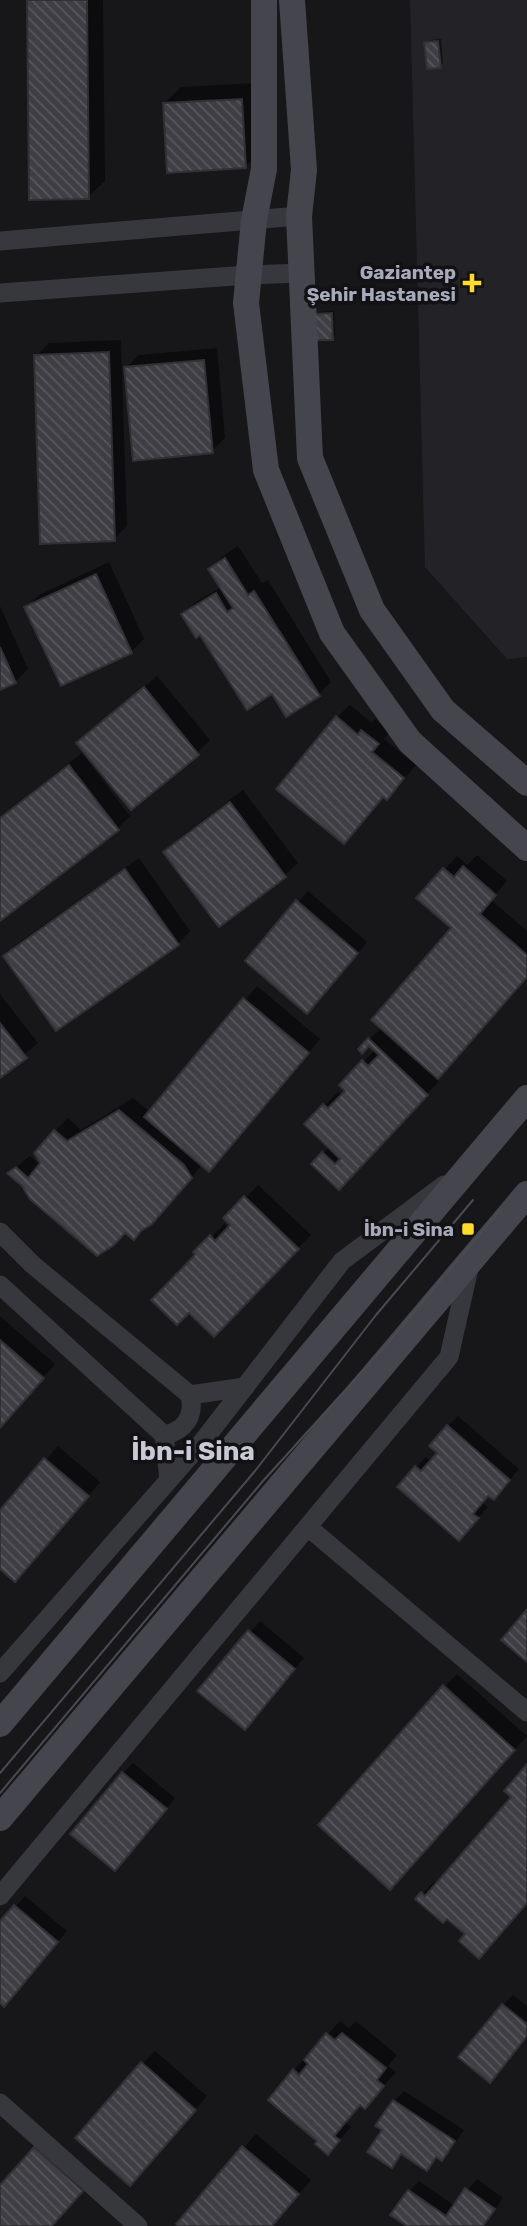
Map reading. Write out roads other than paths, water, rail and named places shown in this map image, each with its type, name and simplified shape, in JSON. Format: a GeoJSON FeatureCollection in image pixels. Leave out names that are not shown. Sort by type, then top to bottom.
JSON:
{"type":"FeatureCollection","features":[{"type":"Feature","properties":{"kind":"street"},"geometry":{"type":"LineString","coordinates":[[264,0],[264,169],[254,220],[246,303],[266,470],[332,633],[410,742],[527,848]]}},
{"type":"Feature","properties":{"kind":"street"},"geometry":{"type":"LineString","coordinates":[[292,0],[304,170],[299,216],[310,458],[372,610],[443,710],[527,783]]}},
{"type":"Feature","properties":{"kind":"street"},"geometry":{"type":"LineString","coordinates":[[0,241],[299,216]]}},
{"type":"Feature","properties":{"kind":"street"},"geometry":{"type":"LineString","coordinates":[[0,293],[303,273]]}},
{"type":"Feature","properties":{"kind":"street"},"geometry":{"type":"LineString","coordinates":[[0,1724],[527,1098]]}},
{"type":"Feature","properties":{"kind":"street"},"geometry":{"type":"LineString","coordinates":[[0,1673],[203,1441],[342,1261],[473,1163]]}},
{"type":"Feature","properties":{"kind":"street"},"geometry":{"type":"LineString","coordinates":[[0,1818],[527,1194]]}},
{"type":"Feature","properties":{"kind":"street"},"geometry":{"type":"LineString","coordinates":[[0,1232],[33,1265],[190,1395],[191,1413],[188,1421],[182,1428],[164,1435]]}},
{"type":"Feature","properties":{"kind":"street"},"geometry":{"type":"LineString","coordinates":[[0,1896],[449,1357],[471,1258]]}},
{"type":"Feature","properties":{"kind":"street"},"geometry":{"type":"LineString","coordinates":[[0,1285],[164,1435],[169,1480]]}},
{"type":"Feature","properties":{"kind":"street"},"geometry":{"type":"LineString","coordinates":[[190,1395],[245,1387]]}},
{"type":"Feature","properties":{"kind":"street"},"geometry":{"type":"LineString","coordinates":[[308,1527],[527,1712]]}},
{"type":"Feature","properties":{"kind":"street"},"geometry":{"type":"LineString","coordinates":[[0,2103],[138,2226]]}},
{"type":"Feature","properties":{"kind":"tram line"},"geometry":{"type":"LineString","coordinates":[[0,1773],[255,1471],[376,1315],[473,1200]]}},
{"type":"Feature","properties":{"kind":"tram line"},"geometry":{"type":"LineString","coordinates":[[0,1793],[263,1481],[387,1344],[500,1210]]}},
{"type":"Feature","properties":{"kind":"place","name":"Gaziantep Şehir Hastanesi"},"geometry":{"type":"Point","coordinates":[472,283]}},
{"type":"Feature","properties":{"kind":"place","name":"İbn-i Sina"},"geometry":{"type":"Point","coordinates":[468,1229]}},
{"type":"Feature","properties":{"kind":"district","name":"İbn-i Sina"},"geometry":{"type":"Point","coordinates":[193,1451]}}]}
